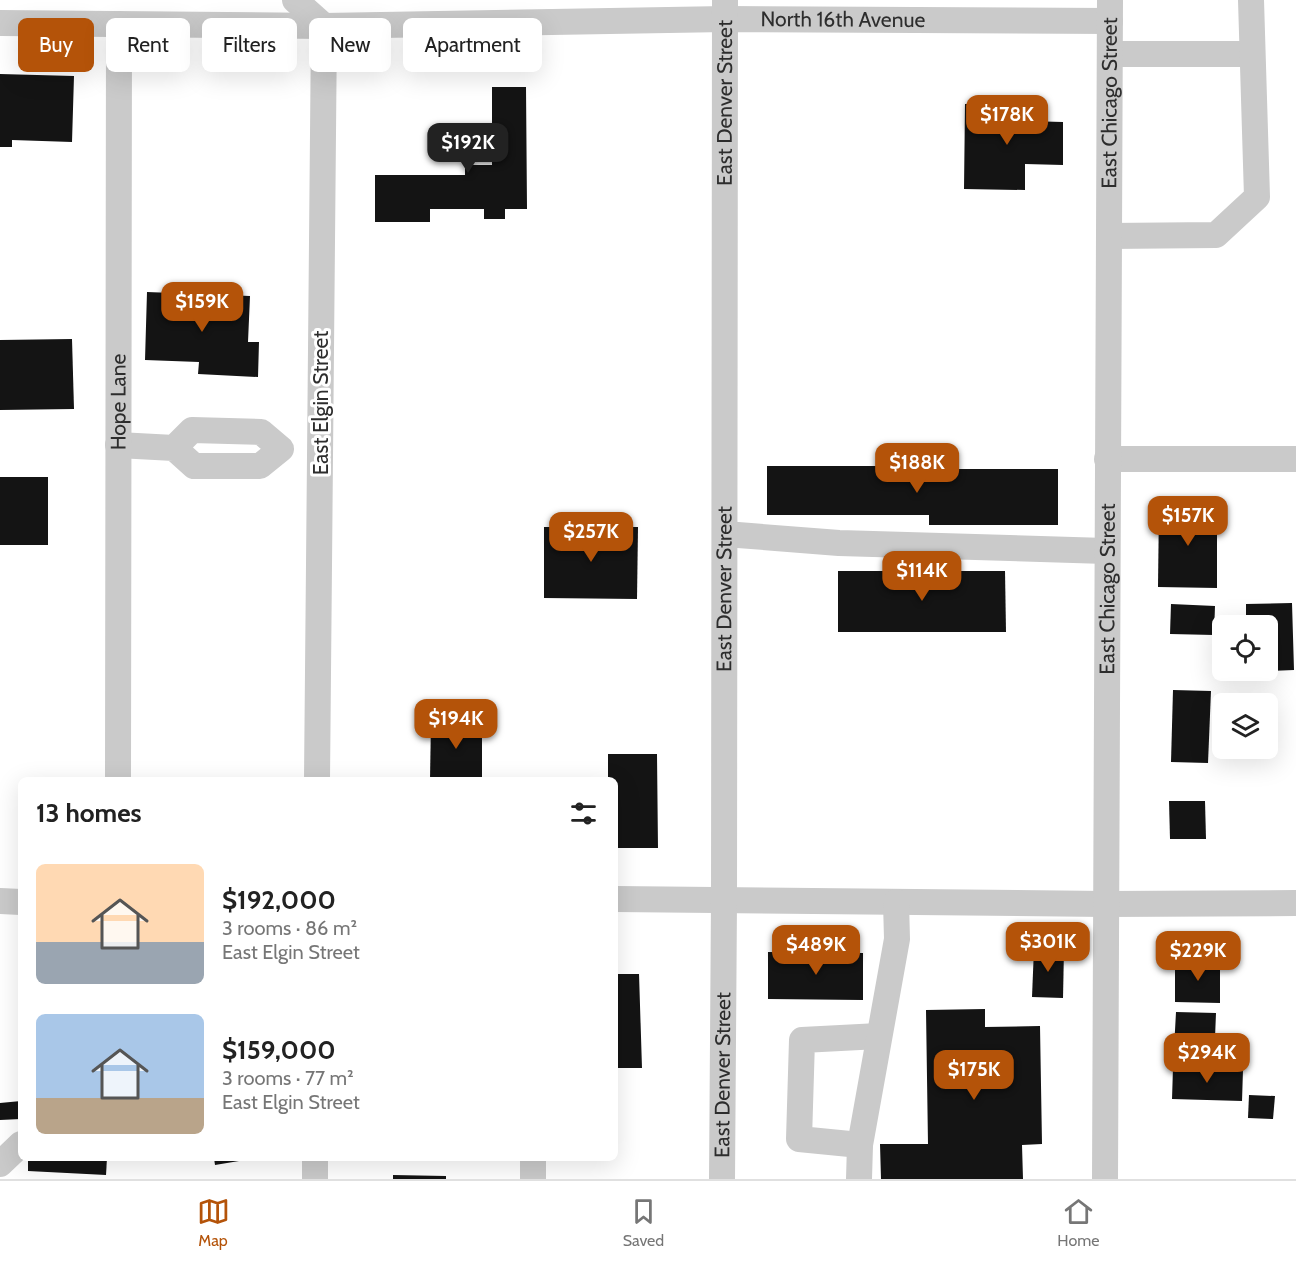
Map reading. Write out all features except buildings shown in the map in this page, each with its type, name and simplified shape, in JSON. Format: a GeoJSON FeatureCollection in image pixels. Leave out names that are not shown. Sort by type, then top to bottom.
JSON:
{"type":"FeatureCollection","features":[{"type":"Feature","properties":{"kind":"street"},"geometry":{"type":"LineString","coordinates":[[295,0],[315,18]]}},
{"type":"Feature","properties":{"kind":"street"},"geometry":{"type":"LineString","coordinates":[[1109,236],[1216,235],[1257,197],[1251,0]]}},
{"type":"Feature","properties":{"kind":"street","name":"North 16th Avenue"},"geometry":{"type":"LineString","coordinates":[[391,23],[725,9],[1110,10]]}},
{"type":"Feature","properties":{"kind":"street","name":"East Denver Street"},"geometry":{"type":"LineString","coordinates":[[722,1179],[725,9]]}},
{"type":"Feature","properties":{"kind":"street","name":"East Chicago Street"},"geometry":{"type":"LineString","coordinates":[[1105,1179],[1110,10]]}},
{"type":"Feature","properties":{"kind":"street","name":"North 16th Avenue"},"geometry":{"type":"LineString","coordinates":[[1,22],[106,24]]}},
{"type":"Feature","properties":{"kind":"street","name":"North 16th Avenue"},"geometry":{"type":"LineString","coordinates":[[190,25],[309,26]]}},
{"type":"Feature","properties":{"kind":"street"},"geometry":{"type":"LineString","coordinates":[[1110,54],[1252,54]]}},
{"type":"Feature","properties":{"kind":"street","name":"Hope Lane"},"geometry":{"type":"LineString","coordinates":[[118,777],[119,72]]}},
{"type":"Feature","properties":{"kind":"street","name":"East Elgin Street"},"geometry":{"type":"LineString","coordinates":[[317,777],[324,72]]}},
{"type":"Feature","properties":{"kind":"street"},"geometry":{"type":"LineString","coordinates":[[174,448],[192,430],[261,432],[281,449],[321,451]]}},
{"type":"Feature","properties":{"kind":"street"},"geometry":{"type":"LineString","coordinates":[[118,445],[174,448],[194,466],[260,466],[281,449]]}},
{"type":"Feature","properties":{"kind":"street"},"geometry":{"type":"LineString","coordinates":[[1107,459],[1296,459]]}},
{"type":"Feature","properties":{"kind":"street"},"geometry":{"type":"LineString","coordinates":[[725,534],[839,543],[1106,551]]}},
{"type":"Feature","properties":{"kind":"street"},"geometry":{"type":"LineString","coordinates":[[618,899],[1105,904],[1296,903]]}},
{"type":"Feature","properties":{"kind":"street"},"geometry":{"type":"LineString","coordinates":[[0,902],[18,902]]}},
{"type":"Feature","properties":{"kind":"street"},"geometry":{"type":"LineString","coordinates":[[859,1179],[860,1145],[897,939],[896,902]]}},
{"type":"Feature","properties":{"kind":"street"},"geometry":{"type":"LineString","coordinates":[[860,1145],[799,1139],[802,1040],[879,1036]]}},
{"type":"Feature","properties":{"kind":"street"},"geometry":{"type":"LineString","coordinates":[[0,1164],[18,1147]]}},
{"type":"Feature","properties":{"kind":"street"},"geometry":{"type":"LineString","coordinates":[[315,1161],[315,1179]]}},
{"type":"Feature","properties":{"kind":"street"},"geometry":{"type":"LineString","coordinates":[[533,1161],[533,1179]]}}]}
